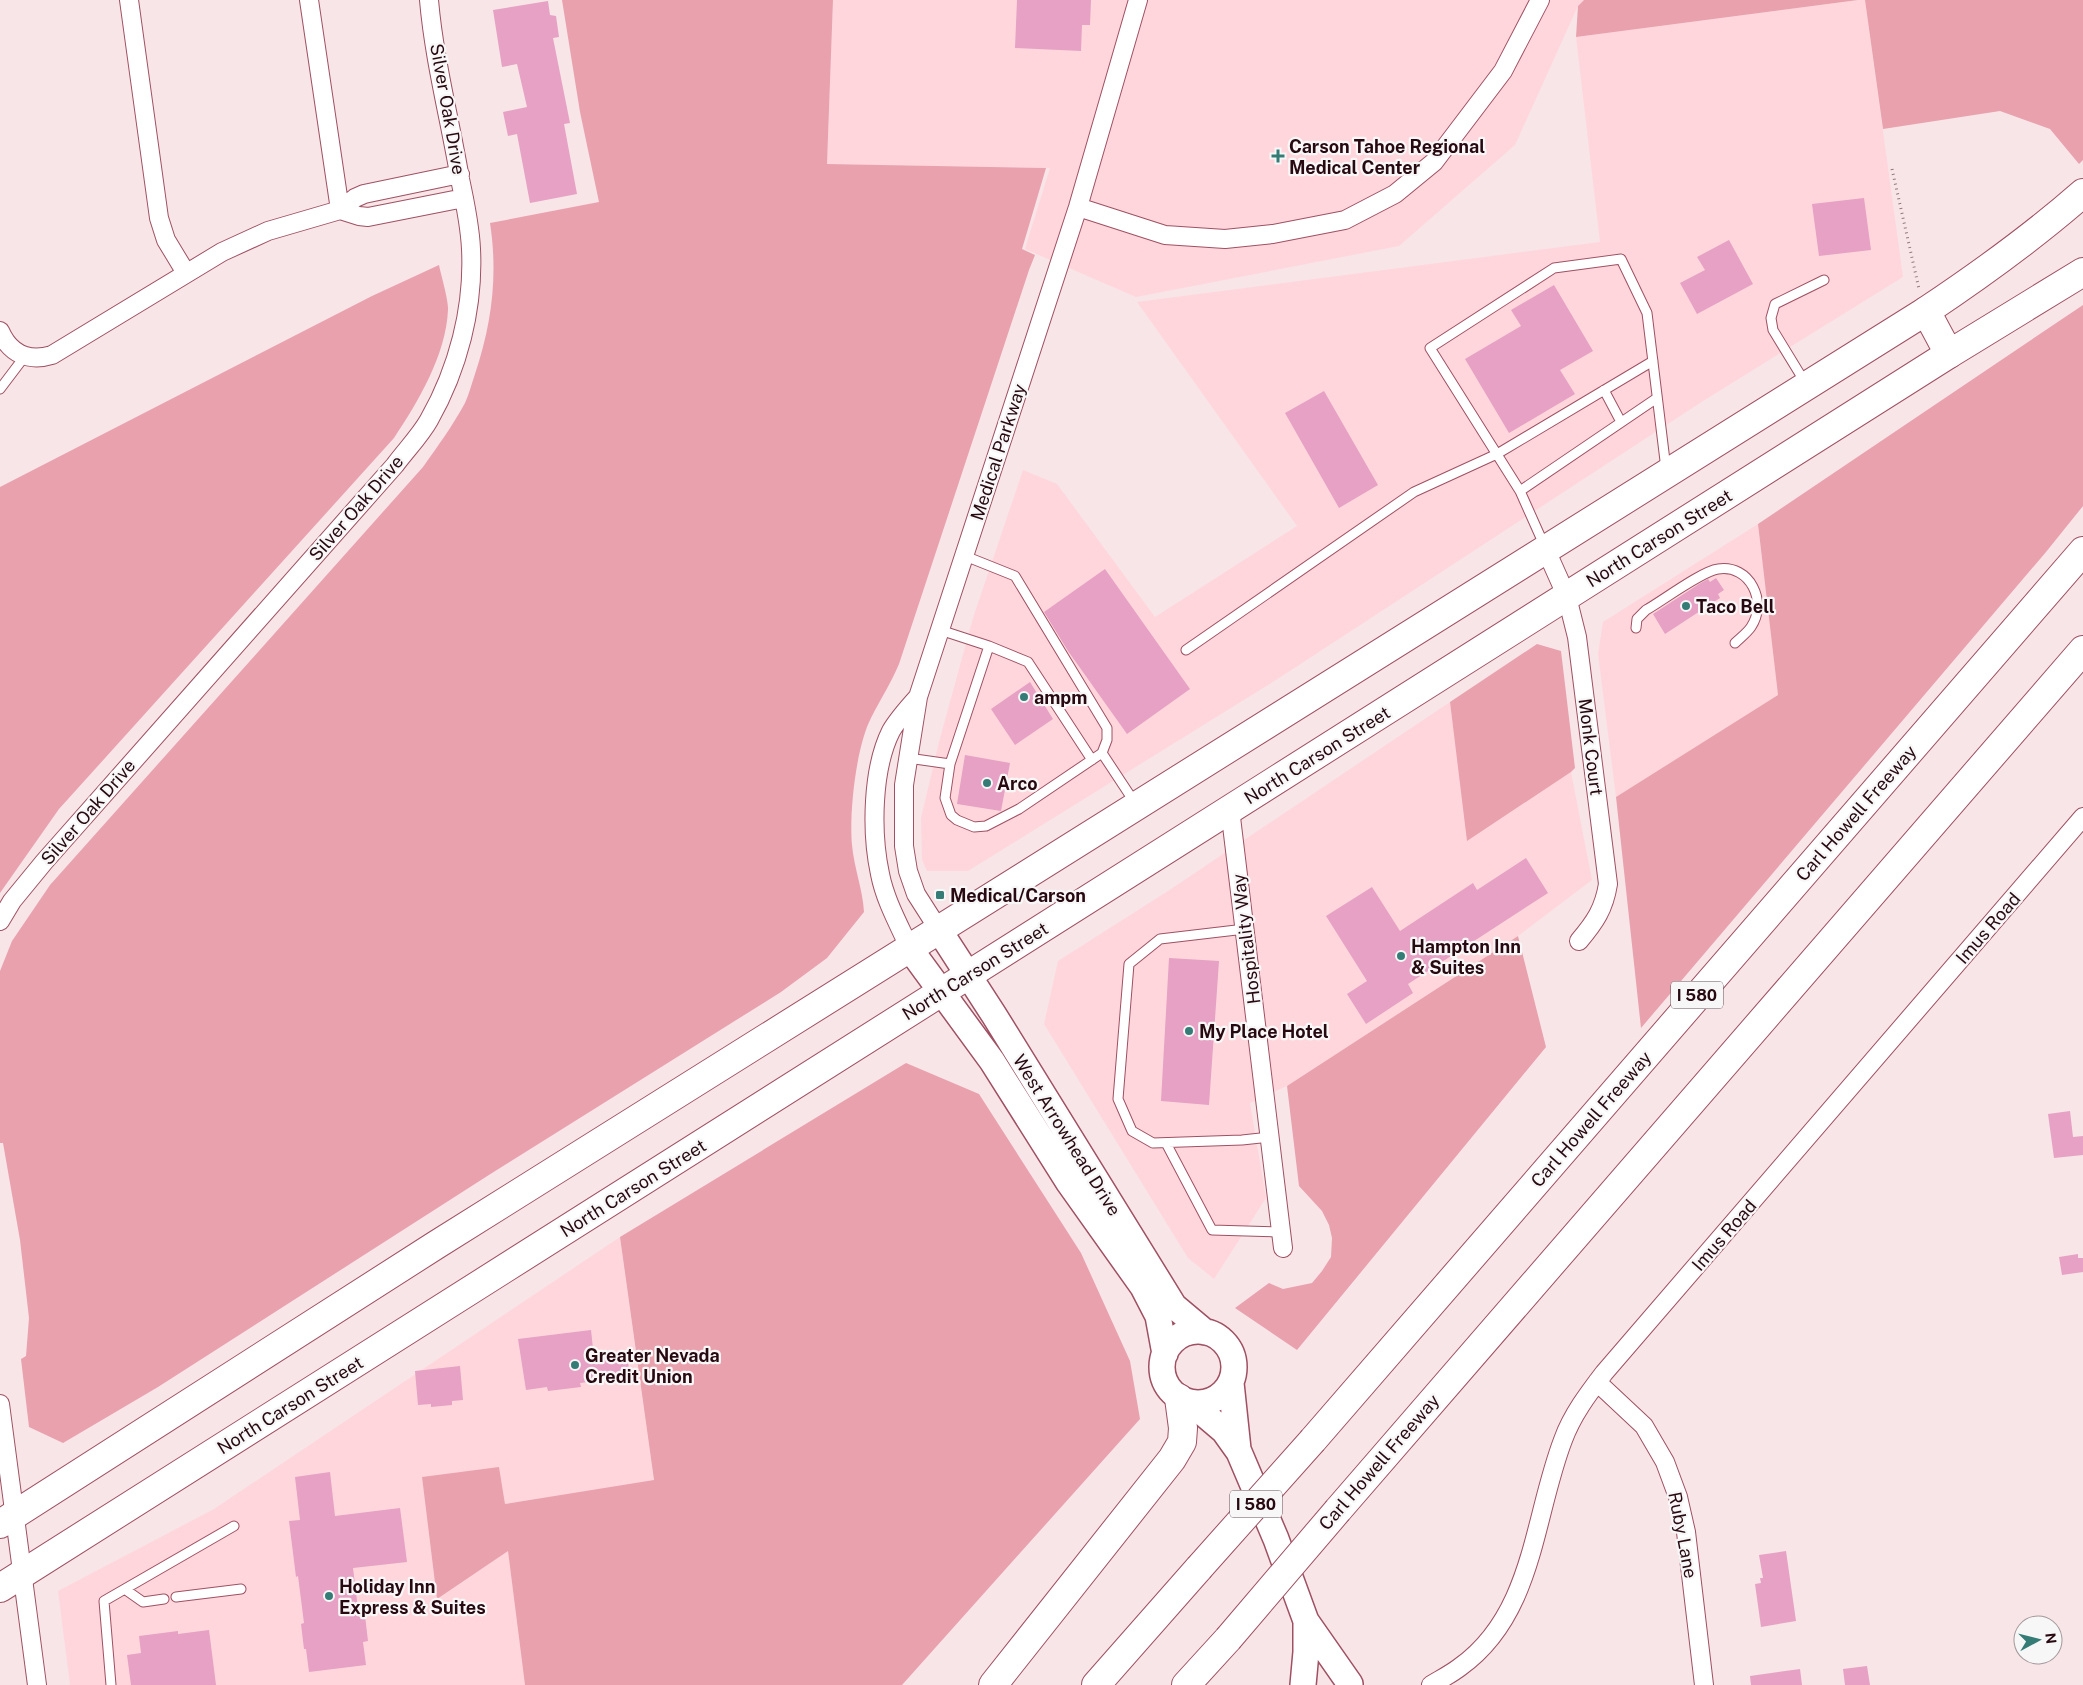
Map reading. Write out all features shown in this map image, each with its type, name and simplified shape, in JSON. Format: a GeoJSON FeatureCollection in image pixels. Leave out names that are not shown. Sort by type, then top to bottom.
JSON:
{"type":"FeatureCollection","features":[{"type":"Feature","properties":{"kind":"main road"},"geometry":{"type":"LineString","coordinates":[[7,1519],[428,1250],[1926,311],[1968,282],[2065,209],[2083,193]]}},
{"type":"Feature","properties":{"kind":"main road","name":"North Carson Street"},"geometry":{"type":"LineString","coordinates":[[0,1588],[967,974],[1567,597],[1949,354],[2083,272]]}},
{"type":"Feature","properties":{"kind":"main road"},"geometry":{"type":"LineString","coordinates":[[1926,311],[1949,354]]}},
{"type":"Feature","properties":{"kind":"main road","name":"Carl Howell Freeway"},"geometry":{"type":"LineString","coordinates":[[1096,1685],[1313,1440],[2083,552]]}},
{"type":"Feature","properties":{"kind":"main road","name":"Carl Howell Freeway"},"geometry":{"type":"LineString","coordinates":[[1186,1685],[1228,1639],[2083,650]]}},
{"type":"Feature","properties":{"kind":"main road","name":"West Arrowhead Drive"},"geometry":{"type":"LineString","coordinates":[[939,930],[1174,1306],[1206,1332]]}},
{"type":"Feature","properties":{"kind":"main road","name":"West Arrowhead Drive"},"geometry":{"type":"LineString","coordinates":[[910,948],[992,1061],[1070,1183],[1142,1287],[1158,1316],[1165,1354]]}},
{"type":"Feature","properties":{"kind":"main road"},"geometry":{"type":"LineString","coordinates":[[1239,1452],[1231,1383],[1234,1368],[1230,1350],[1222,1340],[1206,1332],[1188,1333],[1176,1339],[1165,1354],[1162,1370],[1165,1382],[1185,1401],[1224,1431],[1239,1452],[1276,1539],[1306,1621],[1351,1685]]}},
{"type":"Feature","properties":{"kind":"main road"},"geometry":{"type":"LineString","coordinates":[[1185,1401],[1209,1402],[1222,1394],[1231,1383]]}},
{"type":"Feature","properties":{"kind":"main road"},"geometry":{"type":"LineString","coordinates":[[993,1685],[1172,1460],[1182,1442],[1185,1401]]}},
{"type":"Feature","properties":{"kind":"main road"},"geometry":{"type":"LineString","coordinates":[[1303,1685],[1306,1621]]}},
{"type":"Feature","properties":{"kind":"main road"},"geometry":{"type":"LineString","coordinates":[[1314,1685],[1331,1679],[1344,1681],[1351,1685]]}},
{"type":"Feature","properties":{"kind":"street"},"geometry":{"type":"LineString","coordinates":[[129,0],[159,218],[166,240],[186,273]]}},
{"type":"Feature","properties":{"kind":"street"},"geometry":{"type":"LineString","coordinates":[[308,0],[340,210]]}},
{"type":"Feature","properties":{"kind":"street","name":"Silver Oak Drive"},"geometry":{"type":"LineString","coordinates":[[0,921],[12,901],[44,862],[395,465],[428,421],[450,378],[464,330],[471,286],[471,250],[460,174],[429,0]]}},
{"type":"Feature","properties":{"kind":"street","name":"Medical Parkway"},"geometry":{"type":"LineString","coordinates":[[939,930],[916,894],[907,863],[903,818],[904,785],[918,698],[1078,207],[1138,0]]}},
{"type":"Feature","properties":{"kind":"street"},"geometry":{"type":"LineString","coordinates":[[1078,207],[1165,235],[1225,238],[1273,234],[1345,220],[1395,194],[1434,162],[1503,71],[1540,0]]}},
{"type":"Feature","properties":{"kind":"street"},"geometry":{"type":"LineString","coordinates":[[0,332],[10,347],[26,356],[34,358],[52,355],[222,252],[268,231],[340,210],[355,198],[364,194],[460,174]]}},
{"type":"Feature","properties":{"kind":"street"},"geometry":{"type":"LineString","coordinates":[[340,210],[349,214],[368,217],[464,198]]}},
{"type":"Feature","properties":{"kind":"street","name":"Monk Court"},"geometry":{"type":"LineString","coordinates":[[1546,550],[1567,597],[1577,637],[1608,884],[1605,903],[1594,923],[1579,941]]}},
{"type":"Feature","properties":{"kind":"street","name":"Medical Parkway"},"geometry":{"type":"LineString","coordinates":[[910,948],[892,909],[880,874],[875,830],[882,752],[892,729],[918,698]]}},
{"type":"Feature","properties":{"kind":"street","name":"Hospitality Way"},"geometry":{"type":"LineString","coordinates":[[1230,809],[1282,1240]]}},
{"type":"Feature","properties":{"kind":"street","name":"Imus Road"},"geometry":{"type":"LineString","coordinates":[[1431,1685],[1461,1667],[1485,1644],[1506,1618],[1524,1578],[1562,1440],[1580,1405],[1597,1382],[2083,817]]}},
{"type":"Feature","properties":{"kind":"street","name":"Ruby Lane"},"geometry":{"type":"LineString","coordinates":[[1597,1382],[1644,1426],[1665,1462],[1678,1497],[1686,1532],[1704,1685]]}},
{"type":"Feature","properties":{"kind":"street"},"geometry":{"type":"LineString","coordinates":[[0,1404],[7,1519],[18,1546],[37,1685]]}},
{"type":"Feature","properties":{"kind":"lane"},"geometry":{"type":"LineString","coordinates":[[1546,550],[1520,491],[1430,348],[1554,268],[1621,259],[1647,313],[1667,474]]}},
{"type":"Feature","properties":{"kind":"lane"},"geometry":{"type":"LineString","coordinates":[[1807,386],[1773,330],[1771,318],[1774,304],[1824,280]]}},
{"type":"Feature","properties":{"kind":"lane"},"geometry":{"type":"LineString","coordinates":[[0,389],[26,356]]}},
{"type":"Feature","properties":{"kind":"lane"},"geometry":{"type":"LineString","coordinates":[[1186,650],[1414,492],[1497,454],[1653,361]]}},
{"type":"Feature","properties":{"kind":"lane"},"geometry":{"type":"LineString","coordinates":[[1604,390],[1621,422]]}},
{"type":"Feature","properties":{"kind":"lane"},"geometry":{"type":"LineString","coordinates":[[1520,491],[1657,398]]}},
{"type":"Feature","properties":{"kind":"lane"},"geometry":{"type":"LineString","coordinates":[[964,556],[1015,576],[1107,728],[1107,740],[1102,753],[1019,809],[986,826],[974,827],[957,820],[951,815],[945,798],[950,764],[988,646]]}},
{"type":"Feature","properties":{"kind":"lane"},"geometry":{"type":"LineString","coordinates":[[1636,628],[1638,619],[1646,610],[1711,570],[1730,569],[1738,572],[1752,583],[1757,602],[1757,612],[1751,628],[1735,643]]}},
{"type":"Feature","properties":{"kind":"lane"},"geometry":{"type":"LineString","coordinates":[[940,630],[1028,662],[1092,760]]}},
{"type":"Feature","properties":{"kind":"lane"},"geometry":{"type":"LineString","coordinates":[[1102,753],[1137,806]]}},
{"type":"Feature","properties":{"kind":"lane"},"geometry":{"type":"LineString","coordinates":[[908,758],[950,764]]}},
{"type":"Feature","properties":{"kind":"lane"},"geometry":{"type":"LineString","coordinates":[[1245,929],[1160,939],[1129,964],[1118,1099],[1132,1131],[1153,1143],[1242,1140],[1270,1137]]}},
{"type":"Feature","properties":{"kind":"lane"},"geometry":{"type":"LineString","coordinates":[[1166,1143],[1212,1230],[1282,1240]]}},
{"type":"Feature","properties":{"kind":"lane"},"geometry":{"type":"LineString","coordinates":[[111,1685],[104,1601],[234,1526]]}},
{"type":"Feature","properties":{"kind":"lane"},"geometry":{"type":"LineString","coordinates":[[176,1597],[241,1589]]}},
{"type":"Feature","properties":{"kind":"lane"},"geometry":{"type":"LineString","coordinates":[[126,1590],[143,1602],[164,1599]]}},
{"type":"Feature","properties":{"kind":"path"},"geometry":{"type":"LineString","coordinates":[[1892,169],[1917,281],[1926,311]]}},
{"type":"Feature","properties":{"kind":"shaded area"},"geometry":{"type":"Polygon","coordinates":[[[562,0],[833,0],[827,164],[1046,168],[1022,249],[1035,255],[899,664],[871,718],[861,746],[855,780],[851,832],[853,854],[864,912],[827,958],[781,992],[492,1173],[158,1387],[63,1443],[29,1427],[21,1359],[26,1356],[29,1318],[20,1240],[3,1143],[0,1143],[0,971],[12,941],[50,885],[423,467],[450,427],[468,396],[486,336],[493,280],[490,223],[599,202],[580,112],[562,0]]]}},
{"type":"Feature","properties":{"kind":"shaded area","name":"Carson Tahoe Regional Medical Center"},"geometry":{"type":"Polygon","coordinates":[[[833,0],[1584,0],[1578,6],[1515,145],[1399,246],[1136,297],[1025,249],[1050,168],[827,164],[833,0]]]}},
{"type":"Feature","properties":{"kind":"shaded area"},"geometry":{"type":"Polygon","coordinates":[[[1584,0],[1858,0],[1576,37],[1578,6],[1584,0]]]}},
{"type":"Feature","properties":{"kind":"shaded area"},"geometry":{"type":"Polygon","coordinates":[[[1865,0],[1903,277],[1700,403],[1276,680],[968,871],[927,871],[922,860],[921,818],[939,742],[973,618],[1023,470],[1057,484],[1155,617],[1297,526],[1137,302],[1600,242],[1576,37],[1865,0]]]}},
{"type":"Feature","properties":{"kind":"shaded area"},"geometry":{"type":"Polygon","coordinates":[[[1865,0],[2083,0],[2083,160],[2079,164],[2050,129],[2000,111],[1883,129],[1865,0]]]}},
{"type":"Feature","properties":{"kind":"shaded area"},"geometry":{"type":"Polygon","coordinates":[[[439,265],[448,306],[442,344],[421,394],[394,438],[59,809],[0,893],[0,487],[372,296],[439,265]]]}},
{"type":"Feature","properties":{"kind":"shaded area"},"geometry":{"type":"Polygon","coordinates":[[[2083,305],[2083,506],[1641,1028],[1616,797],[1778,695],[1758,524],[2083,305]]]}},
{"type":"Feature","properties":{"kind":"shaded area"},"geometry":{"type":"Polygon","coordinates":[[[1758,524],[1778,695],[1616,797],[1598,654],[1603,622],[1758,524]]]}},
{"type":"Feature","properties":{"kind":"shaded area"},"geometry":{"type":"Polygon","coordinates":[[[1537,644],[1561,651],[1575,768],[1467,841],[1450,702],[1537,644]]]}},
{"type":"Feature","properties":{"kind":"shaded area"},"geometry":{"type":"Polygon","coordinates":[[[1450,702],[1468,840],[1571,772],[1592,880],[1518,936],[1287,1086],[1250,1103],[1266,1198],[1214,1279],[1188,1258],[1044,1024],[1058,961],[1168,891],[1450,702]]]}},
{"type":"Feature","properties":{"kind":"shaded area"},"geometry":{"type":"Polygon","coordinates":[[[1518,936],[1546,1047],[1297,1350],[1235,1308],[1269,1283],[1283,1289],[1312,1283],[1331,1257],[1332,1238],[1329,1225],[1322,1211],[1299,1186],[1287,1086],[1518,936]]]}},
{"type":"Feature","properties":{"kind":"shaded area"},"geometry":{"type":"Polygon","coordinates":[[[906,1063],[979,1094],[1081,1253],[1130,1361],[1140,1419],[902,1685],[525,1685],[508,1551],[437,1599],[422,1477],[499,1467],[505,1504],[654,1480],[620,1237],[906,1063]]]}},
{"type":"Feature","properties":{"kind":"shaded area"},"geometry":{"type":"Polygon","coordinates":[[[620,1237],[654,1481],[505,1504],[499,1468],[422,1477],[437,1598],[508,1550],[525,1685],[70,1685],[58,1591],[214,1509],[620,1237]]]}},
{"type":"Feature","properties":{"kind":"building"},"geometry":{"type":"Polygon","coordinates":[[[1017,0],[1091,0],[1090,25],[1082,25],[1081,51],[1015,48],[1017,0]]]}},
{"type":"Feature","properties":{"kind":"building"},"geometry":{"type":"Polygon","coordinates":[[[548,1],[550,15],[556,16],[559,37],[553,38],[570,123],[564,124],[577,194],[530,203],[517,134],[508,136],[503,112],[527,107],[517,64],[502,67],[493,10],[548,1]]]}},
{"type":"Feature","properties":{"kind":"building"},"geometry":{"type":"Polygon","coordinates":[[[1864,198],[1871,250],[1819,256],[1812,204],[1864,198]]]}},
{"type":"Feature","properties":{"kind":"building"},"geometry":{"type":"Polygon","coordinates":[[[1729,240],[1753,284],[1697,314],[1680,283],[1705,270],[1697,257],[1729,240]]]}},
{"type":"Feature","properties":{"kind":"building"},"geometry":{"type":"Polygon","coordinates":[[[1554,285],[1593,351],[1560,370],[1575,394],[1509,433],[1465,359],[1521,326],[1511,310],[1554,285]]]}},
{"type":"Feature","properties":{"kind":"building"},"geometry":{"type":"Polygon","coordinates":[[[1324,391],[1378,485],[1339,508],[1285,413],[1324,391]]]}},
{"type":"Feature","properties":{"kind":"building"},"geometry":{"type":"Polygon","coordinates":[[[1105,569],[1190,689],[1127,734],[1068,651],[1044,612],[1105,569]]]}},
{"type":"Feature","properties":{"kind":"building","name":"Taco Bell"},"geometry":{"type":"Polygon","coordinates":[[[1716,578],[1724,590],[1718,594],[1720,598],[1665,634],[1653,614],[1699,584],[1708,579],[1710,582],[1716,578]]]}},
{"type":"Feature","properties":{"kind":"building","name":"ampm"},"geometry":{"type":"Polygon","coordinates":[[[1030,682],[1053,719],[1015,745],[991,709],[1030,682]]]}},
{"type":"Feature","properties":{"kind":"building"},"geometry":{"type":"Polygon","coordinates":[[[965,755],[1010,763],[1001,811],[957,804],[965,755]]]}},
{"type":"Feature","properties":{"kind":"building","name":"Hampton Inn & Suites"},"geometry":{"type":"Polygon","coordinates":[[[1526,858],[1548,893],[1408,984],[1413,993],[1366,1024],[1347,994],[1367,981],[1326,916],[1372,887],[1400,931],[1473,883],[1477,890],[1526,858]]]}},
{"type":"Feature","properties":{"kind":"building","name":"My Place Hotel"},"geometry":{"type":"Polygon","coordinates":[[[1169,958],[1219,961],[1209,1105],[1161,1101],[1169,958]]]}},
{"type":"Feature","properties":{"kind":"building"},"geometry":{"type":"Polygon","coordinates":[[[2070,1111],[2073,1137],[2083,1136],[2083,1155],[2054,1158],[2048,1114],[2070,1111]]]}},
{"type":"Feature","properties":{"kind":"building"},"geometry":{"type":"Polygon","coordinates":[[[2078,1254],[2078,1258],[2083,1258],[2083,1272],[2062,1275],[2059,1257],[2078,1254]]]}},
{"type":"Feature","properties":{"kind":"building","name":"Greater Nevada Credit Union"},"geometry":{"type":"Polygon","coordinates":[[[591,1330],[594,1358],[627,1354],[630,1377],[580,1383],[581,1387],[548,1391],[547,1387],[526,1390],[518,1339],[591,1330]]]}},
{"type":"Feature","properties":{"kind":"building"},"geometry":{"type":"Polygon","coordinates":[[[460,1366],[463,1400],[452,1401],[452,1405],[431,1407],[431,1404],[418,1405],[415,1371],[460,1366]]]}},
{"type":"Feature","properties":{"kind":"building","name":"Holiday Inn Express & Suites"},"geometry":{"type":"Polygon","coordinates":[[[330,1472],[335,1516],[400,1508],[407,1562],[353,1568],[359,1617],[365,1616],[368,1641],[363,1642],[366,1665],[309,1672],[306,1649],[304,1649],[301,1624],[304,1623],[289,1521],[300,1520],[295,1477],[330,1472]]]}},
{"type":"Feature","properties":{"kind":"building"},"geometry":{"type":"Polygon","coordinates":[[[1786,1551],[1796,1621],[1761,1627],[1755,1584],[1761,1583],[1760,1578],[1763,1578],[1759,1555],[1786,1551]]]}},
{"type":"Feature","properties":{"kind":"building"},"geometry":{"type":"Polygon","coordinates":[[[209,1630],[216,1685],[131,1685],[127,1655],[141,1653],[139,1636],[178,1631],[178,1634],[209,1630]]]}},
{"type":"Feature","properties":{"kind":"building"},"geometry":{"type":"Polygon","coordinates":[[[1867,1666],[1870,1685],[1845,1685],[1843,1669],[1867,1666]]]}},
{"type":"Feature","properties":{"kind":"building"},"geometry":{"type":"Polygon","coordinates":[[[1800,1669],[1802,1685],[1751,1685],[1750,1676],[1800,1669]]]}},
{"type":"Feature","properties":{"kind":"place","name":"Carson Tahoe Regional Medical Center"},"geometry":{"type":"Point","coordinates":[1278,156]}},
{"type":"Feature","properties":{"kind":"place","name":"Taco Bell"},"geometry":{"type":"Point","coordinates":[1686,606]}},
{"type":"Feature","properties":{"kind":"place","name":"ampm"},"geometry":{"type":"Point","coordinates":[1024,697]}},
{"type":"Feature","properties":{"kind":"place","name":"Arco"},"geometry":{"type":"Point","coordinates":[987,783]}},
{"type":"Feature","properties":{"kind":"place","name":"Medical/Carson"},"geometry":{"type":"Point","coordinates":[940,895]}},
{"type":"Feature","properties":{"kind":"place","name":"Hampton Inn & Suites"},"geometry":{"type":"Point","coordinates":[1401,956]}},
{"type":"Feature","properties":{"kind":"place","name":"My Place Hotel"},"geometry":{"type":"Point","coordinates":[1189,1031]}},
{"type":"Feature","properties":{"kind":"place","name":"Greater Nevada Credit Union"},"geometry":{"type":"Point","coordinates":[575,1365]}},
{"type":"Feature","properties":{"kind":"place","name":"Holiday Inn Express & Suites"},"geometry":{"type":"Point","coordinates":[329,1596]}}]}
